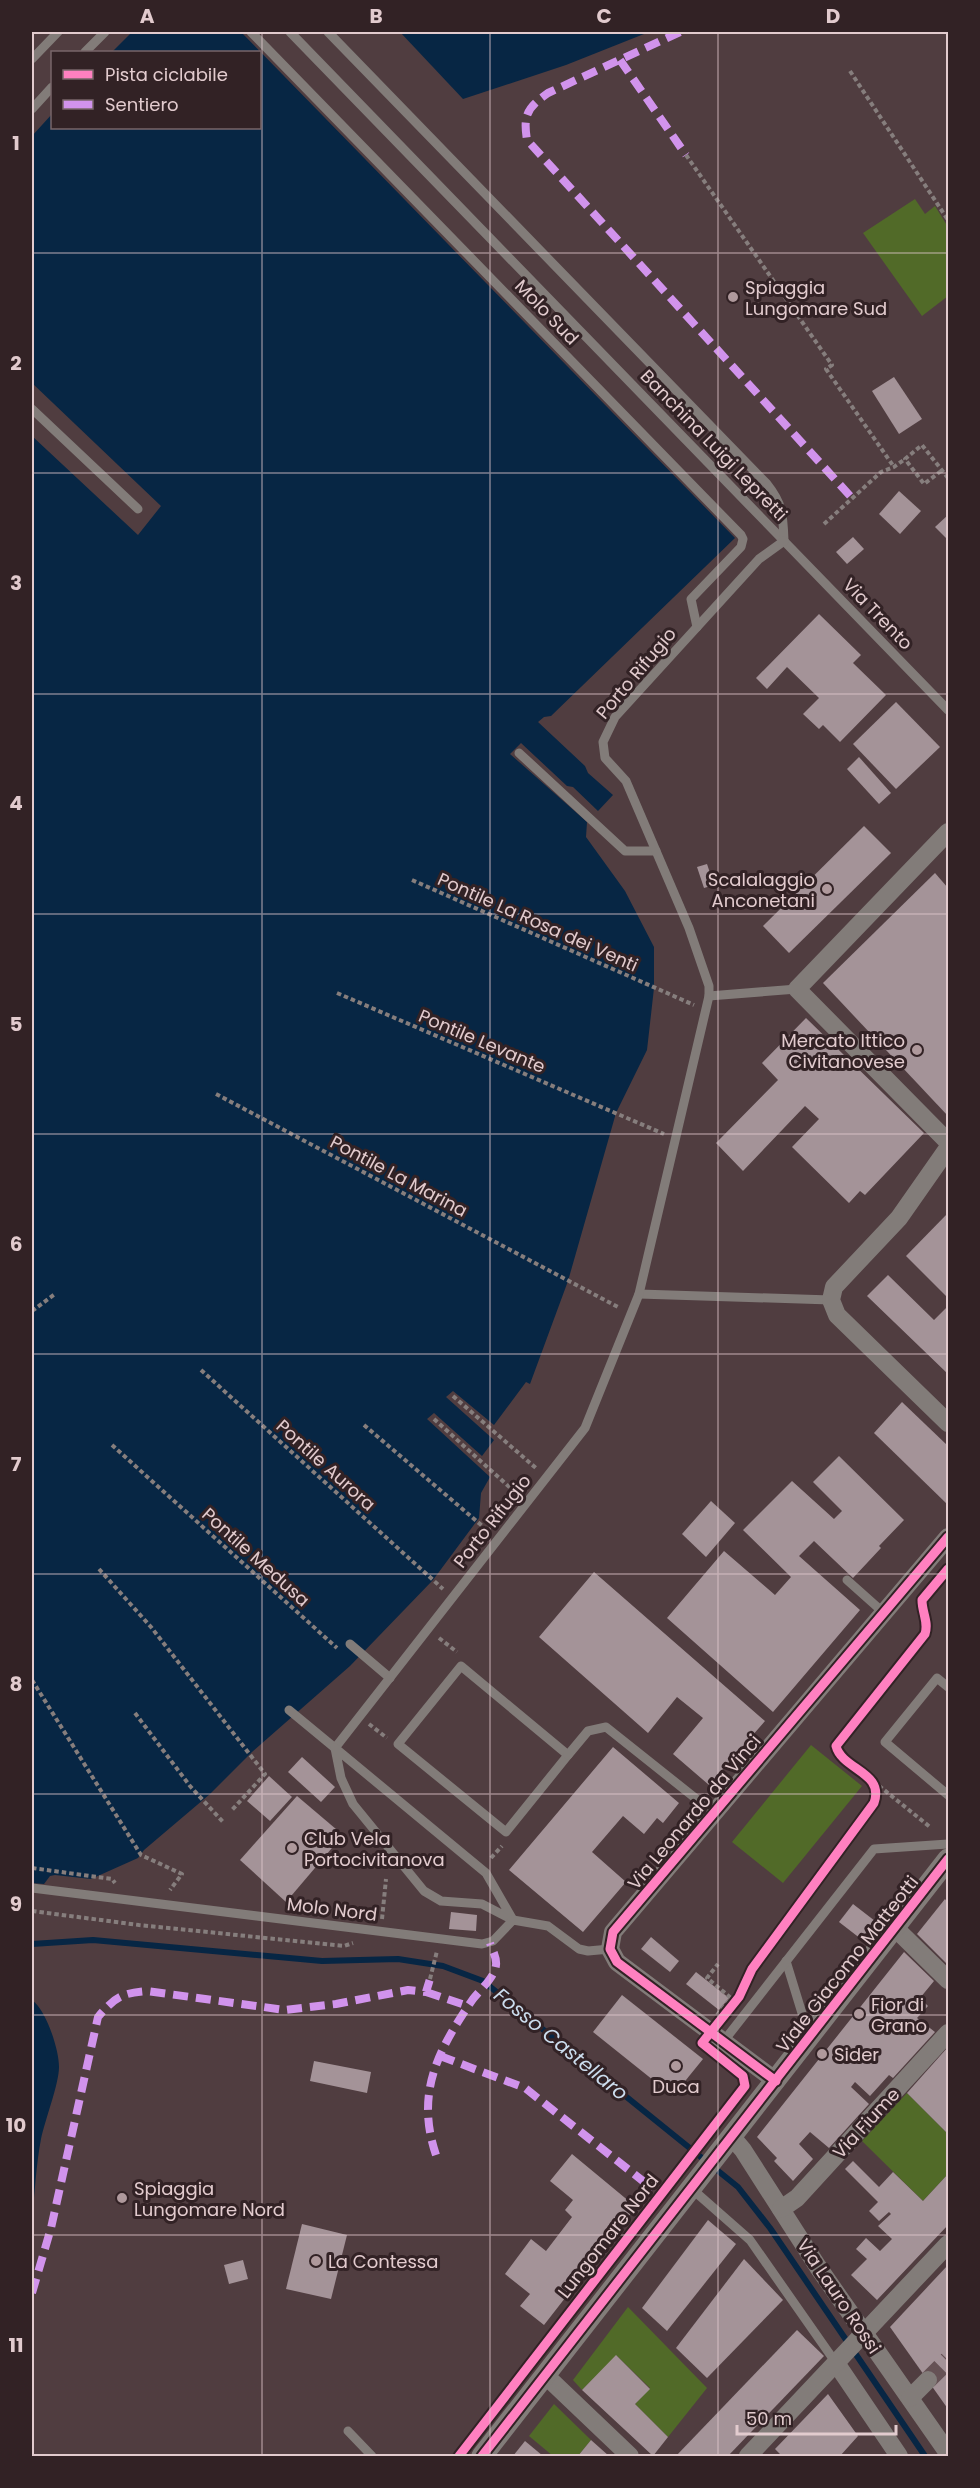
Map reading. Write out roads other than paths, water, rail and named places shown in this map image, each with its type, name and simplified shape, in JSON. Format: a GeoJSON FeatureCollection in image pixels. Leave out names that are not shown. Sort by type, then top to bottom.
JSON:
{"type":"FeatureCollection","features":[{"type":"Feature","properties":{"kind":"street"},"geometry":{"type":"LineString","coordinates":[[948,832],[797,989],[948,1142]]}},
{"type":"Feature","properties":{"kind":"street"},"geometry":{"type":"LineString","coordinates":[[948,1148],[899,1218],[834,1287],[831,1300],[837,1315],[948,1424]]}},
{"type":"Feature","properties":{"kind":"street","name":"Via Leonardo da Vinci"},"geometry":{"type":"LineString","coordinates":[[610,1949],[613,1932],[948,1537]]}},
{"type":"Feature","properties":{"kind":"street","name":"Viale Giacomo Matteotti"},"geometry":{"type":"LineString","coordinates":[[482,2457],[948,1859]]}},
{"type":"Feature","properties":{"kind":"street"},"geometry":{"type":"LineString","coordinates":[[895,1928],[948,1980]]}},
{"type":"Feature","properties":{"kind":"street"},"geometry":{"type":"LineString","coordinates":[[610,1949],[617,1962],[718,2031],[776,2081]]}},
{"type":"Feature","properties":{"kind":"street","name":"Via Fiume"},"geometry":{"type":"LineString","coordinates":[[781,2209],[797,2198],[948,2033]]}},
{"type":"Feature","properties":{"kind":"street","name":"Via Lauro Rossi"},"geometry":{"type":"LineString","coordinates":[[728,2142],[743,2150],[861,2337],[910,2398],[948,2452]]}},
{"type":"Feature","properties":{"kind":"street"},"geometry":{"type":"LineString","coordinates":[[748,2457],[948,2244]]}},
{"type":"Feature","properties":{"kind":"street"},"geometry":{"type":"LineString","coordinates":[[840,2360],[899,2457]]}},
{"type":"Feature","properties":{"kind":"street"},"geometry":{"type":"LineString","coordinates":[[545,2375],[630,2457]]}},
{"type":"Feature","properties":{"kind":"street"},"geometry":{"type":"LineString","coordinates":[[910,2398],[928,2380]]}},
{"type":"Feature","properties":{"kind":"lane"},"geometry":{"type":"LineString","coordinates":[[32,59],[58,32]]}},
{"type":"Feature","properties":{"kind":"lane"},"geometry":{"type":"LineString","coordinates":[[86,51],[105,32]]}},
{"type":"Feature","properties":{"kind":"lane","name":"Molo Sud"},"geometry":{"type":"LineString","coordinates":[[251,32],[741,535],[743,539],[741,547],[691,599],[697,627]]}},
{"type":"Feature","properties":{"kind":"lane","name":"Banchina Luigi Lepretti"},"geometry":{"type":"LineString","coordinates":[[290,32],[784,541]]}},
{"type":"Feature","properties":{"kind":"lane","name":"Banchina Luigi Lepretti"},"geometry":{"type":"LineString","coordinates":[[328,32],[767,484],[778,498],[783,514],[784,541]]}},
{"type":"Feature","properties":{"kind":"lane"},"geometry":{"type":"LineString","coordinates":[[32,109],[51,88]]}},
{"type":"Feature","properties":{"kind":"lane"},"geometry":{"type":"LineString","coordinates":[[32,409],[138,509]]}},
{"type":"Feature","properties":{"kind":"lane","name":"Porto Rifugio"},"geometry":{"type":"LineString","coordinates":[[335,1748],[585,1428],[639,1294],[709,996],[700,957],[656,851],[626,781],[605,758],[603,742],[615,717],[759,559],[784,541]]}},
{"type":"Feature","properties":{"kind":"lane","name":"Via Trento"},"geometry":{"type":"LineString","coordinates":[[784,541],[948,710]]}},
{"type":"Feature","properties":{"kind":"lane"},"geometry":{"type":"LineString","coordinates":[[519,753],[625,851],[656,851]]}},
{"type":"Feature","properties":{"kind":"lane"},"geometry":{"type":"LineString","coordinates":[[709,996],[797,989]]}},
{"type":"Feature","properties":{"kind":"lane"},"geometry":{"type":"LineString","coordinates":[[639,1294],[831,1300]]}},
{"type":"Feature","properties":{"kind":"lane"},"geometry":{"type":"LineString","coordinates":[[847,1580],[884,1613]]}},
{"type":"Feature","properties":{"kind":"lane"},"geometry":{"type":"LineString","coordinates":[[350,1644],[390,1678]]}},
{"type":"Feature","properties":{"kind":"lane"},"geometry":{"type":"LineString","coordinates":[[568,1755],[461,1666],[398,1744],[506,1832],[588,1731],[606,1727],[613,1730],[714,1813]]}},
{"type":"Feature","properties":{"kind":"lane"},"geometry":{"type":"LineString","coordinates":[[948,1687],[937,1678],[885,1742],[948,1795]]}},
{"type":"Feature","properties":{"kind":"lane"},"geometry":{"type":"LineString","coordinates":[[289,1710],[482,1869],[513,1920]]}},
{"type":"Feature","properties":{"kind":"lane"},"geometry":{"type":"LineString","coordinates":[[335,1748],[341,1778],[353,1804],[424,1891],[441,1902],[482,1904],[513,1920],[548,1926],[579,1949],[588,1951],[610,1949]]}},
{"type":"Feature","properties":{"kind":"lane"},"geometry":{"type":"LineString","coordinates":[[718,2031],[786,1961],[874,1849],[948,1844]]}},
{"type":"Feature","properties":{"kind":"lane","name":"Molo Nord"},"geometry":{"type":"LineString","coordinates":[[32,1888],[482,1944],[493,1941],[513,1920]]}},
{"type":"Feature","properties":{"kind":"lane"},"geometry":{"type":"LineString","coordinates":[[786,1961],[810,2038]]}},
{"type":"Feature","properties":{"kind":"lane"},"geometry":{"type":"LineString","coordinates":[[698,2182],[750,2240],[840,2360]]}},
{"type":"Feature","properties":{"kind":"lane"},"geometry":{"type":"LineString","coordinates":[[348,2431],[372,2457]]}},
{"type":"Feature","properties":{"kind":"water"},"geometry":{"type":"Polygon","coordinates":[[[132,32],[241,32],[260,51],[113,51],[132,32]]]}},
{"type":"Feature","properties":{"kind":"water"},"geometry":{"type":"Polygon","coordinates":[[[400,32],[649,32],[566,65],[463,99],[400,32]]]}},
{"type":"Feature","properties":{"kind":"water"},"geometry":{"type":"Polygon","coordinates":[[[261,52],[735,538],[551,716],[544,717],[538,722],[613,795],[598,811],[521,743],[510,754],[587,822],[586,837],[625,891],[654,947],[654,988],[647,1050],[616,1113],[568,1281],[530,1384],[526,1382],[494,1425],[453,1391],[446,1397],[494,1440],[482,1456],[434,1413],[427,1419],[490,1477],[481,1493],[479,1518],[433,1580],[350,1666],[252,1752],[210,1794],[144,1850],[138,1858],[91,1879],[55,1875],[50,1876],[44,1884],[32,1883],[32,436],[138,535],[161,506],[32,383],[32,136],[51,115],[51,129],[261,129],[261,52]]]}},
{"type":"Feature","properties":{"kind":"water"},"geometry":{"type":"Polygon","coordinates":[[[32,2000],[42,2012],[51,2030],[59,2067],[57,2083],[41,2139],[32,2218],[32,2000]]]}},
{"type":"Feature","properties":{"kind":"waterway","name":"Fosso Castellaro"},"geometry":{"type":"LineString","coordinates":[[32,1944],[93,1940],[322,1961],[398,1959],[443,1966],[483,1981],[738,2187],[770,2228],[925,2456]]}},
{"type":"Feature","properties":{"kind":"tunnel"},"geometry":{"type":"LineString","coordinates":[[928,2380],[948,2360]]}},
{"type":"Feature","properties":{"kind":"place","name":"Spiaggia Lungomare Sud"},"geometry":{"type":"Point","coordinates":[733,297]}},
{"type":"Feature","properties":{"kind":"place","name":"Scalalaggio Anconetani"},"geometry":{"type":"Point","coordinates":[827,889]}},
{"type":"Feature","properties":{"kind":"place","name":"Mercato Ittico Civitanovese"},"geometry":{"type":"Point","coordinates":[917,1050]}},
{"type":"Feature","properties":{"kind":"place","name":"Club Vela Portocivitanova"},"geometry":{"type":"Point","coordinates":[292,1848]}},
{"type":"Feature","properties":{"kind":"place","name":"Fior di Grano"},"geometry":{"type":"Point","coordinates":[859,2014]}},
{"type":"Feature","properties":{"kind":"place","name":"Sider"},"geometry":{"type":"Point","coordinates":[822,2054]}},
{"type":"Feature","properties":{"kind":"place","name":"Duca"},"geometry":{"type":"Point","coordinates":[676,2066]}},
{"type":"Feature","properties":{"kind":"place","name":"Spiaggia Lungomare Nord"},"geometry":{"type":"Point","coordinates":[122,2198]}},
{"type":"Feature","properties":{"kind":"place","name":"La Contessa"},"geometry":{"type":"Point","coordinates":[316,2261]}}]}
